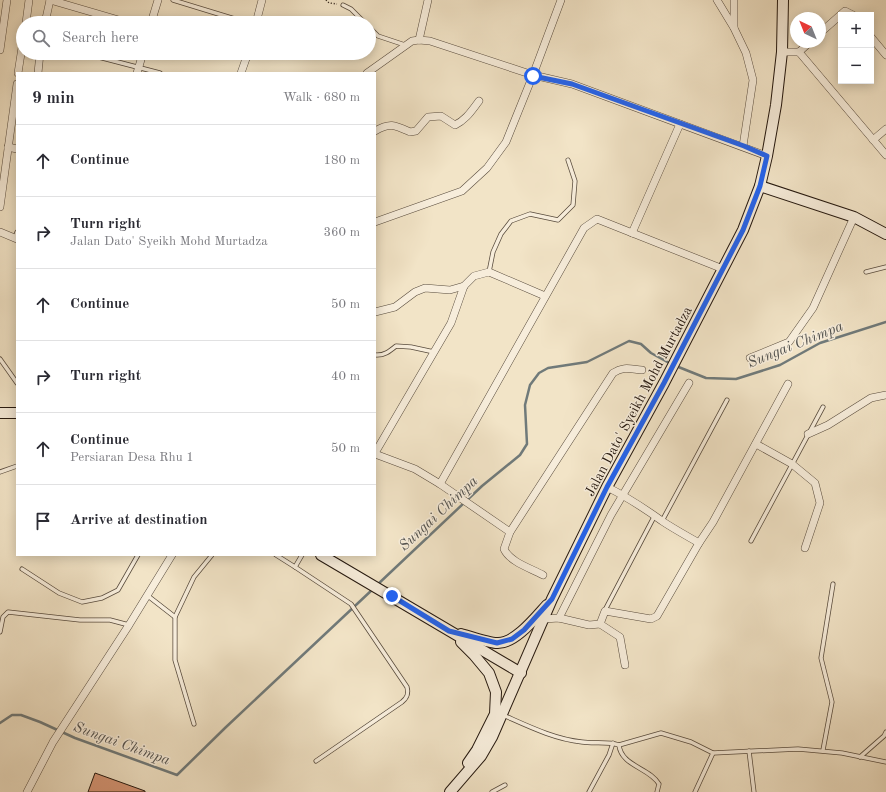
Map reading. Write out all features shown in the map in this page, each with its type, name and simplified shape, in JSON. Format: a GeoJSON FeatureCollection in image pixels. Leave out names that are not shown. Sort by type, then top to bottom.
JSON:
{"type":"FeatureCollection","features":[{"type":"Feature","properties":{"kind":"main road","name":"Jalan Dato' Syeikh Mohd Murtadza"},"geometry":{"type":"LineString","coordinates":[[449,792],[481,756],[503,715],[552,599],[607,487],[680,353],[743,230],[760,186],[776,106],[782,52],[782,0]]}},
{"type":"Feature","properties":{"kind":"main road"},"geometry":{"type":"LineString","coordinates":[[760,186],[854,217],[886,234]]}},
{"type":"Feature","properties":{"kind":"main road"},"geometry":{"type":"LineString","coordinates":[[0,413],[16,413]]}},
{"type":"Feature","properties":{"kind":"main road"},"geometry":{"type":"LineString","coordinates":[[323,556],[521,673]]}},
{"type":"Feature","properties":{"kind":"main road"},"geometry":{"type":"LineString","coordinates":[[449,631],[497,643],[512,639],[524,630],[552,599]]}},
{"type":"Feature","properties":{"kind":"main road"},"geometry":{"type":"LineString","coordinates":[[449,631],[490,673],[496,692],[495,714],[477,750],[449,792]]}},
{"type":"Feature","properties":{"kind":"street"},"geometry":{"type":"LineString","coordinates":[[0,50],[7,0]]}},
{"type":"Feature","properties":{"kind":"street"},"geometry":{"type":"LineString","coordinates":[[27,16],[29,0]]}},
{"type":"Feature","properties":{"kind":"street"},"geometry":{"type":"LineString","coordinates":[[47,16],[50,0],[105,16]]}},
{"type":"Feature","properties":{"kind":"street"},"geometry":{"type":"LineString","coordinates":[[153,16],[158,0]]}},
{"type":"Feature","properties":{"kind":"street"},"geometry":{"type":"LineString","coordinates":[[258,16],[262,0]]}},
{"type":"Feature","properties":{"kind":"street"},"geometry":{"type":"LineString","coordinates":[[419,40],[428,0]]}},
{"type":"Feature","properties":{"kind":"street"},"geometry":{"type":"LineString","coordinates":[[376,222],[462,191],[487,168],[506,142],[533,76],[561,0]]}},
{"type":"Feature","properties":{"kind":"street"},"geometry":{"type":"LineString","coordinates":[[717,0],[734,28],[746,54],[753,80],[744,146]]}},
{"type":"Feature","properties":{"kind":"street"},"geometry":{"type":"LineString","coordinates":[[734,0],[734,28]]}},
{"type":"Feature","properties":{"kind":"street"},"geometry":{"type":"LineString","coordinates":[[826,28],[838,17]]}},
{"type":"Feature","properties":{"kind":"street"},"geometry":{"type":"LineString","coordinates":[[368,72],[412,41],[430,41],[533,76],[572,84],[744,146],[767,156]]}},
{"type":"Feature","properties":{"kind":"street"},"geometry":{"type":"LineString","coordinates":[[874,41],[886,55]]}},
{"type":"Feature","properties":{"kind":"street"},"geometry":{"type":"LineString","coordinates":[[782,52],[799,52],[803,48]]}},
{"type":"Feature","properties":{"kind":"street"},"geometry":{"type":"LineString","coordinates":[[799,52],[886,155]]}},
{"type":"Feature","properties":{"kind":"street"},"geometry":{"type":"LineString","coordinates":[[18,72],[20,60]]}},
{"type":"Feature","properties":{"kind":"street"},"geometry":{"type":"LineString","coordinates":[[39,72],[40,60]]}},
{"type":"Feature","properties":{"kind":"street"},"geometry":{"type":"LineString","coordinates":[[138,70],[141,60]]}},
{"type":"Feature","properties":{"kind":"street"},"geometry":{"type":"LineString","coordinates":[[241,72],[245,60]]}},
{"type":"Feature","properties":{"kind":"street"},"geometry":{"type":"LineString","coordinates":[[0,207],[16,91]]}},
{"type":"Feature","properties":{"kind":"street"},"geometry":{"type":"LineString","coordinates":[[376,130],[393,124],[410,132],[416,130],[428,117],[441,116],[456,125],[472,112],[479,101]]}},
{"type":"Feature","properties":{"kind":"street"},"geometry":{"type":"LineString","coordinates":[[632,233],[680,124]]}},
{"type":"Feature","properties":{"kind":"street"},"geometry":{"type":"LineString","coordinates":[[873,140],[886,129]]}},
{"type":"Feature","properties":{"kind":"street"},"geometry":{"type":"LineString","coordinates":[[8,147],[16,149]]}},
{"type":"Feature","properties":{"kind":"street"},"geometry":{"type":"LineString","coordinates":[[750,358],[789,342],[813,308],[854,217]]}},
{"type":"Feature","properties":{"kind":"street"},"geometry":{"type":"LineString","coordinates":[[440,484],[584,228],[597,219],[723,269]]}},
{"type":"Feature","properties":{"kind":"street"},"geometry":{"type":"LineString","coordinates":[[0,232],[16,236]]}},
{"type":"Feature","properties":{"kind":"street"},"geometry":{"type":"LineString","coordinates":[[376,452],[451,323],[464,286],[474,276],[489,272],[545,296]]}},
{"type":"Feature","properties":{"kind":"street"},"geometry":{"type":"LineString","coordinates":[[376,312],[395,307],[415,292],[425,288],[450,290],[464,286]]}},
{"type":"Feature","properties":{"kind":"street"},"geometry":{"type":"LineString","coordinates":[[543,575],[512,559],[506,554],[504,549],[510,532],[613,373],[620,369],[627,368],[642,370]]}},
{"type":"Feature","properties":{"kind":"street"},"geometry":{"type":"LineString","coordinates":[[559,618],[611,515],[689,383]]}},
{"type":"Feature","properties":{"kind":"street"},"geometry":{"type":"LineString","coordinates":[[600,624],[605,611],[652,619],[657,616],[699,543],[713,522],[788,384]]}},
{"type":"Feature","properties":{"kind":"street"},"geometry":{"type":"LineString","coordinates":[[808,434],[828,425],[871,398],[886,395]]}},
{"type":"Feature","properties":{"kind":"street"},"geometry":{"type":"LineString","coordinates":[[756,444],[792,464],[815,483],[820,503],[805,548]]}},
{"type":"Feature","properties":{"kind":"street"},"geometry":{"type":"LineString","coordinates":[[376,454],[415,469],[440,484],[510,532]]}},
{"type":"Feature","properties":{"kind":"street"},"geometry":{"type":"LineString","coordinates":[[607,487],[624,495],[662,521],[699,543]]}},
{"type":"Feature","properties":{"kind":"street"},"geometry":{"type":"LineString","coordinates":[[27,792],[69,715],[129,626],[171,556]]}},
{"type":"Feature","properties":{"kind":"street"},"geometry":{"type":"LineString","coordinates":[[544,619],[559,618],[589,625],[600,624],[620,637],[625,665]]}},
{"type":"Feature","properties":{"kind":"lane"},"geometry":{"type":"LineString","coordinates":[[173,0],[225,16]]}},
{"type":"Feature","properties":{"kind":"lane"},"geometry":{"type":"LineString","coordinates":[[343,5],[351,9],[358,16]]}},
{"type":"Feature","properties":{"kind":"lane"},"geometry":{"type":"LineString","coordinates":[[376,34],[378,36],[405,45]]}},
{"type":"Feature","properties":{"kind":"lane"},"geometry":{"type":"LineString","coordinates":[[106,60],[138,70],[153,72]]}},
{"type":"Feature","properties":{"kind":"lane"},"geometry":{"type":"LineString","coordinates":[[489,272],[493,252],[501,234],[511,221],[530,214],[558,220],[573,206],[575,181],[568,160]]}},
{"type":"Feature","properties":{"kind":"lane"},"geometry":{"type":"LineString","coordinates":[[866,272],[886,267]]}},
{"type":"Feature","properties":{"kind":"lane"},"geometry":{"type":"LineString","coordinates":[[376,355],[388,353],[396,346],[411,347],[434,352]]}},
{"type":"Feature","properties":{"kind":"lane"},"geometry":{"type":"LineString","coordinates":[[0,359],[16,382]]}},
{"type":"Feature","properties":{"kind":"lane"},"geometry":{"type":"LineString","coordinates":[[662,521],[726,400]]}},
{"type":"Feature","properties":{"kind":"lane"},"geometry":{"type":"LineString","coordinates":[[751,541],[823,407]]}},
{"type":"Feature","properties":{"kind":"lane"},"geometry":{"type":"LineString","coordinates":[[0,472],[16,466]]}},
{"type":"Feature","properties":{"kind":"lane"},"geometry":{"type":"LineString","coordinates":[[605,611],[654,515]]}},
{"type":"Feature","properties":{"kind":"lane"},"geometry":{"type":"LineString","coordinates":[[22,569],[59,593],[82,602],[102,598],[118,590],[137,556]]}},
{"type":"Feature","properties":{"kind":"lane"},"geometry":{"type":"LineString","coordinates":[[194,724],[175,660],[175,617],[194,577],[211,556]]}},
{"type":"Feature","properties":{"kind":"lane"},"geometry":{"type":"LineString","coordinates":[[278,556],[347,600],[361,618],[407,688],[408,693],[402,702],[316,761]]}},
{"type":"Feature","properties":{"kind":"lane"},"geometry":{"type":"LineString","coordinates":[[295,567],[301,556]]}},
{"type":"Feature","properties":{"kind":"lane"},"geometry":{"type":"LineString","coordinates":[[823,750],[832,702],[822,658],[833,584]]}},
{"type":"Feature","properties":{"kind":"lane"},"geometry":{"type":"LineString","coordinates":[[148,596],[175,617]]}},
{"type":"Feature","properties":{"kind":"lane"},"geometry":{"type":"LineString","coordinates":[[0,629],[3,617],[8,612],[80,620],[110,620],[129,626]]}},
{"type":"Feature","properties":{"kind":"lane"},"geometry":{"type":"LineString","coordinates":[[503,715],[545,733],[582,742],[613,743],[619,745],[661,733],[691,742],[713,753],[798,749],[823,750],[886,762]]}},
{"type":"Feature","properties":{"kind":"lane"},"geometry":{"type":"LineString","coordinates":[[860,757],[884,736],[886,732]]}},
{"type":"Feature","properties":{"kind":"lane"},"geometry":{"type":"LineString","coordinates":[[589,792],[610,754],[613,743]]}},
{"type":"Feature","properties":{"kind":"lane"},"geometry":{"type":"LineString","coordinates":[[619,745],[622,755],[656,780],[659,784],[657,792]]}},
{"type":"Feature","properties":{"kind":"lane"},"geometry":{"type":"LineString","coordinates":[[749,751],[754,792]]}},
{"type":"Feature","properties":{"kind":"lane"},"geometry":{"type":"LineString","coordinates":[[696,791],[713,753]]}},
{"type":"Feature","properties":{"kind":"lane"},"geometry":{"type":"LineString","coordinates":[[492,792],[505,785]]}},
{"type":"Feature","properties":{"kind":"path"},"geometry":{"type":"LineString","coordinates":[[326,0],[329,3],[343,5]]}},
{"type":"Feature","properties":{"kind":"building"},"geometry":{"type":"Polygon","coordinates":[[[95,773],[145,791],[145,792],[88,792],[95,773]]]}},
{"type":"Feature","properties":{"kind":"waterway","name":"Sungai Chimpa"},"geometry":{"type":"LineString","coordinates":[[676,366],[706,378],[736,379],[780,365],[820,343],[886,322]]}},
{"type":"Feature","properties":{"kind":"waterway","name":"Sungai Chimpa"},"geometry":{"type":"LineString","coordinates":[[376,586],[482,486],[520,455],[527,444],[525,405],[530,385],[539,373],[548,368],[587,362],[629,341],[641,344],[651,353],[671,364]]}},
{"type":"Feature","properties":{"kind":"waterway","name":"Sungai Chimpa"},"geometry":{"type":"LineString","coordinates":[[0,723],[12,715],[21,715],[75,738],[177,775],[373,589]]}},
{"type":"Feature","properties":{"kind":"route"},"geometry":{"type":"LineString","coordinates":[[392,596],[449,631],[497,643],[512,639],[524,630],[552,599],[607,487],[664,383],[743,230],[760,186],[767,156],[744,146],[572,84],[533,76]]}}]}
